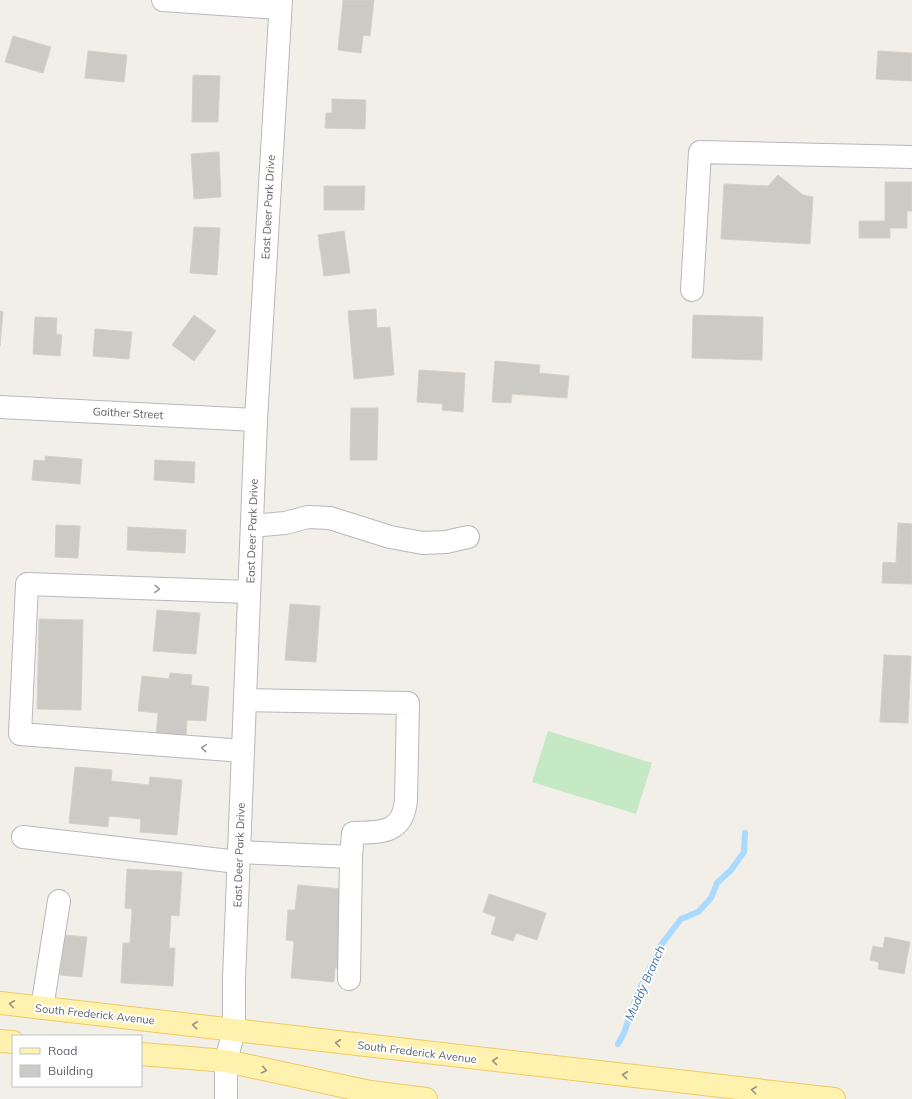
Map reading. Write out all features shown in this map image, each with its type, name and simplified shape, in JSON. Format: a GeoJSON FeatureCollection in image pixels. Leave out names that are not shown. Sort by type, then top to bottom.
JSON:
{"type":"FeatureCollection","features":[{"type":"Feature","properties":{"kind":"main road","name":"South Frederick Avenue"},"geometry":{"type":"LineString","coordinates":[[0,1003],[834,1099]]}},
{"type":"Feature","properties":{"kind":"main road"},"geometry":{"type":"LineString","coordinates":[[0,1041],[12,1042]]}},
{"type":"Feature","properties":{"kind":"main road"},"geometry":{"type":"LineString","coordinates":[[142,1054],[226,1061],[370,1092],[426,1099]]}},
{"type":"Feature","properties":{"kind":"street"},"geometry":{"type":"LineString","coordinates":[[163,0],[280,4]]}},
{"type":"Feature","properties":{"kind":"street","name":"East Deer Park Drive"},"geometry":{"type":"LineString","coordinates":[[226,1099],[226,1061],[234,1030],[239,857],[256,420],[280,4]]}},
{"type":"Feature","properties":{"kind":"street"},"geometry":{"type":"LineString","coordinates":[[692,290],[700,152],[912,157]]}},
{"type":"Feature","properties":{"kind":"street","name":"Gaither Street"},"geometry":{"type":"LineString","coordinates":[[0,407],[256,420]]}},
{"type":"Feature","properties":{"kind":"street"},"geometry":{"type":"LineString","coordinates":[[252,526],[284,523],[308,517],[330,518],[390,537],[423,543],[446,542],[468,538]]}},
{"type":"Feature","properties":{"kind":"street"},"geometry":{"type":"LineString","coordinates":[[243,751],[20,734],[27,584],[249,592]]}},
{"type":"Feature","properties":{"kind":"street"},"geometry":{"type":"LineString","coordinates":[[245,700],[408,703],[405,813],[396,824],[384,832],[353,833],[351,857],[349,979]]}},
{"type":"Feature","properties":{"kind":"street"},"geometry":{"type":"LineString","coordinates":[[23,837],[239,857],[351,857]]}},
{"type":"Feature","properties":{"kind":"street"},"geometry":{"type":"LineString","coordinates":[[42,1008],[58,902]]}},
{"type":"Feature","properties":{"kind":"green space"},"geometry":{"type":"Polygon","coordinates":[[[548,731],[652,763],[636,814],[532,782],[548,731]]]}},
{"type":"Feature","properties":{"kind":"building"},"geometry":{"type":"Polygon","coordinates":[[[343,0],[374,0],[370,36],[363,35],[361,53],[338,50],[343,0]]]}},
{"type":"Feature","properties":{"kind":"building"},"geometry":{"type":"Polygon","coordinates":[[[13,36],[51,47],[43,73],[5,62],[13,36]]]}},
{"type":"Feature","properties":{"kind":"building"},"geometry":{"type":"Polygon","coordinates":[[[88,51],[127,55],[124,82],[85,78],[88,51]]]}},
{"type":"Feature","properties":{"kind":"building"},"geometry":{"type":"Polygon","coordinates":[[[878,51],[912,53],[912,81],[876,79],[878,51]]]}},
{"type":"Feature","properties":{"kind":"building"},"geometry":{"type":"Polygon","coordinates":[[[193,75],[220,76],[218,122],[192,122],[193,75]]]}},
{"type":"Feature","properties":{"kind":"building"},"geometry":{"type":"Polygon","coordinates":[[[332,99],[366,100],[365,129],[325,128],[326,113],[332,113],[332,99]]]}},
{"type":"Feature","properties":{"kind":"building"},"geometry":{"type":"Polygon","coordinates":[[[219,152],[221,197],[194,199],[191,154],[219,152]]]}},
{"type":"Feature","properties":{"kind":"building"},"geometry":{"type":"Polygon","coordinates":[[[778,175],[803,195],[813,197],[810,244],[721,239],[724,184],[768,186],[778,175]]]}},
{"type":"Feature","properties":{"kind":"building"},"geometry":{"type":"Polygon","coordinates":[[[885,182],[912,182],[912,211],[907,211],[907,228],[890,228],[890,238],[859,238],[859,221],[885,221],[885,182]]]}},
{"type":"Feature","properties":{"kind":"building"},"geometry":{"type":"Polygon","coordinates":[[[324,186],[365,186],[364,210],[324,210],[324,186]]]}},
{"type":"Feature","properties":{"kind":"building"},"geometry":{"type":"Polygon","coordinates":[[[194,227],[220,228],[217,275],[190,273],[194,227]]]}},
{"type":"Feature","properties":{"kind":"building"},"geometry":{"type":"Polygon","coordinates":[[[344,231],[350,273],[324,276],[318,235],[344,231]]]}},
{"type":"Feature","properties":{"kind":"building"},"geometry":{"type":"Polygon","coordinates":[[[376,309],[377,328],[390,327],[394,375],[354,379],[348,311],[376,309]]]}},
{"type":"Feature","properties":{"kind":"building"},"geometry":{"type":"Polygon","coordinates":[[[0,311],[3,312],[0,346],[0,311]]]}},
{"type":"Feature","properties":{"kind":"building"},"geometry":{"type":"Polygon","coordinates":[[[194,315],[216,331],[194,361],[172,345],[194,315]]]}},
{"type":"Feature","properties":{"kind":"building"},"geometry":{"type":"Polygon","coordinates":[[[693,315],[763,317],[762,360],[692,358],[693,315]]]}},
{"type":"Feature","properties":{"kind":"building"},"geometry":{"type":"Polygon","coordinates":[[[35,317],[57,318],[56,334],[62,335],[60,356],[33,354],[35,317]]]}},
{"type":"Feature","properties":{"kind":"building"},"geometry":{"type":"Polygon","coordinates":[[[95,329],[132,332],[129,359],[93,356],[95,329]]]}},
{"type":"Feature","properties":{"kind":"building"},"geometry":{"type":"Polygon","coordinates":[[[495,361],[540,365],[539,373],[569,376],[567,398],[512,394],[511,403],[492,402],[495,361]]]}},
{"type":"Feature","properties":{"kind":"building"},"geometry":{"type":"Polygon","coordinates":[[[419,370],[465,373],[463,412],[442,410],[443,404],[417,402],[419,370]]]}},
{"type":"Feature","properties":{"kind":"building"},"geometry":{"type":"Polygon","coordinates":[[[351,408],[378,408],[377,460],[350,460],[351,408]]]}},
{"type":"Feature","properties":{"kind":"building"},"geometry":{"type":"Polygon","coordinates":[[[45,456],[82,459],[80,484],[32,480],[34,460],[45,461],[45,456]]]}},
{"type":"Feature","properties":{"kind":"building"},"geometry":{"type":"Polygon","coordinates":[[[155,460],[195,462],[194,483],[154,480],[155,460]]]}},
{"type":"Feature","properties":{"kind":"building"},"geometry":{"type":"Polygon","coordinates":[[[898,523],[912,524],[912,584],[882,583],[883,562],[896,563],[898,523]]]}},
{"type":"Feature","properties":{"kind":"building"},"geometry":{"type":"Polygon","coordinates":[[[56,525],[80,526],[78,558],[55,557],[56,525]]]}},
{"type":"Feature","properties":{"kind":"building"},"geometry":{"type":"Polygon","coordinates":[[[128,527],[186,530],[185,553],[127,550],[128,527]]]}},
{"type":"Feature","properties":{"kind":"building"},"geometry":{"type":"Polygon","coordinates":[[[290,604],[320,606],[316,662],[285,660],[290,604]]]}},
{"type":"Feature","properties":{"kind":"building"},"geometry":{"type":"Polygon","coordinates":[[[157,610],[200,613],[196,654],[153,651],[157,610]]]}},
{"type":"Feature","properties":{"kind":"building"},"geometry":{"type":"Polygon","coordinates":[[[39,619],[83,620],[81,710],[37,709],[39,619]]]}},
{"type":"Feature","properties":{"kind":"building"},"geometry":{"type":"Polygon","coordinates":[[[884,655],[911,656],[908,723],[880,722],[884,655]]]}},
{"type":"Feature","properties":{"kind":"building"},"geometry":{"type":"Polygon","coordinates":[[[170,673],[192,675],[191,685],[209,687],[206,721],[187,720],[186,737],[156,735],[158,713],[138,711],[142,676],[169,679],[170,673]]]}},
{"type":"Feature","properties":{"kind":"building"},"geometry":{"type":"Polygon","coordinates":[[[75,767],[112,770],[111,781],[149,785],[150,777],[182,780],[177,835],[140,832],[141,819],[109,816],[108,827],[69,823],[75,767]]]}},
{"type":"Feature","properties":{"kind":"building"},"geometry":{"type":"Polygon","coordinates":[[[127,869],[182,872],[179,916],[171,915],[169,948],[175,948],[173,986],[121,983],[123,943],[130,943],[132,909],[125,908],[127,869]]]}},
{"type":"Feature","properties":{"kind":"building"},"geometry":{"type":"Polygon","coordinates":[[[298,885],[342,889],[338,934],[348,935],[345,969],[335,968],[334,982],[291,978],[294,941],[286,940],[288,910],[295,910],[298,885]]]}},
{"type":"Feature","properties":{"kind":"building"},"geometry":{"type":"Polygon","coordinates":[[[489,894],[546,913],[537,940],[516,933],[513,941],[491,934],[496,917],[483,912],[489,894]]]}},
{"type":"Feature","properties":{"kind":"building"},"geometry":{"type":"Polygon","coordinates":[[[65,935],[87,937],[82,977],[60,975],[65,935]]]}},
{"type":"Feature","properties":{"kind":"building"},"geometry":{"type":"Polygon","coordinates":[[[885,937],[910,942],[904,974],[878,969],[879,962],[870,960],[873,946],[883,948],[885,937]]]}},
{"type":"Feature","properties":{"kind":"waterway","name":"Muddy Branch"},"geometry":{"type":"LineString","coordinates":[[618,1044],[624,1033],[637,995],[661,945],[681,919],[698,912],[711,898],[717,883],[731,870],[744,852],[745,833]]}}]}
